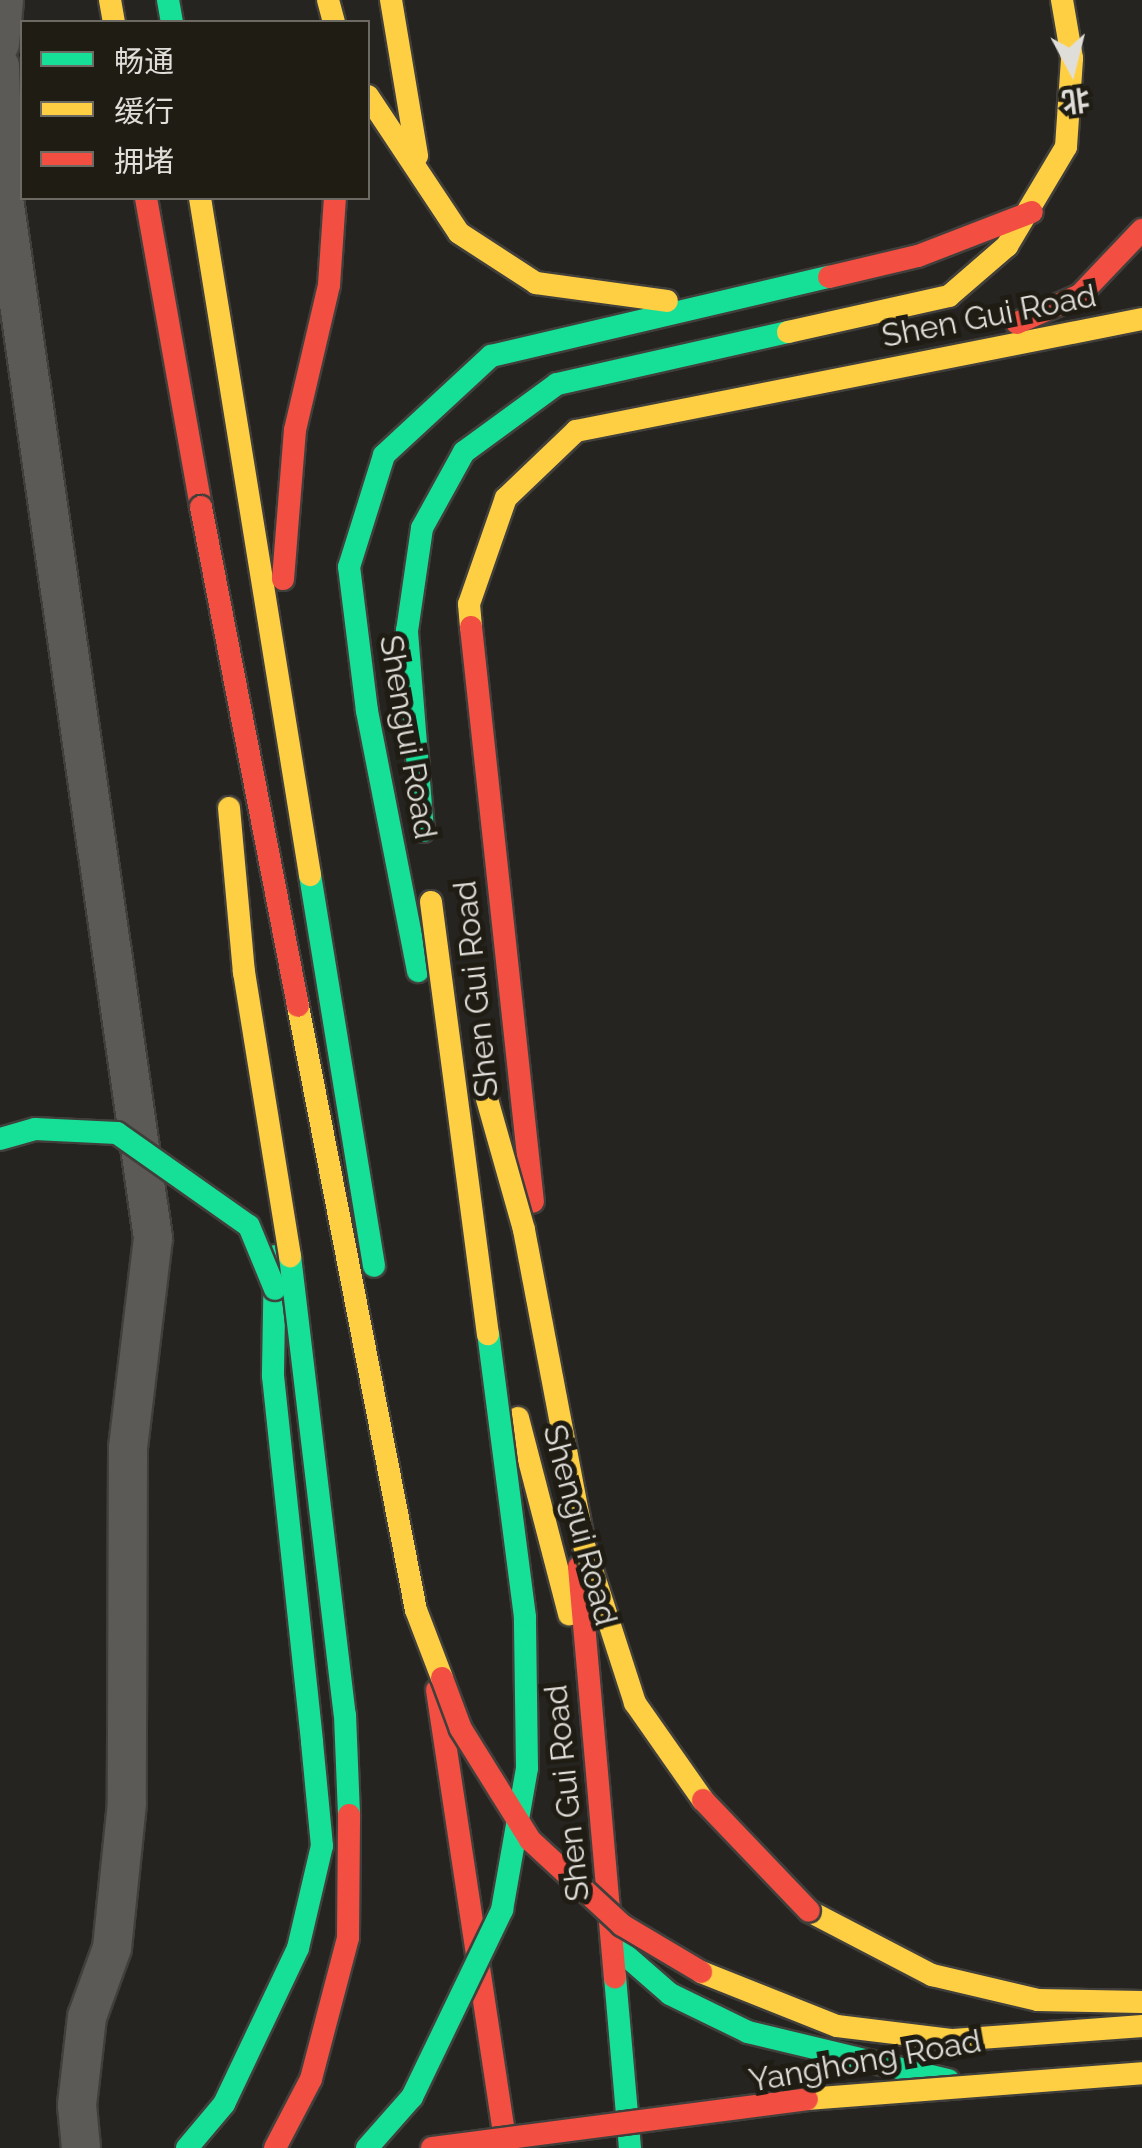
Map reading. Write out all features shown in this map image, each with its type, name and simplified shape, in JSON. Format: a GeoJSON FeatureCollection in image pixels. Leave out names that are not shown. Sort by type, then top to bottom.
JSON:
{"type":"FeatureCollection","features":[{"type":"Feature","properties":{"kind":"main road"},"geometry":{"type":"LineString","coordinates":[[392,0],[420,175]]}},
{"type":"Feature","properties":{"kind":"main road"},"geometry":{"type":"LineString","coordinates":[[949,296],[1007,246],[1032,212],[1066,147],[1072,58],[1062,0]]}},
{"type":"Feature","properties":{"kind":"main road","name":"Shengui Road"},"geometry":{"type":"LineString","coordinates":[[370,99],[459,233],[536,283],[698,305]]}},
{"type":"Feature","properties":{"kind":"main road"},"geometry":{"type":"LineString","coordinates":[[146,200],[201,506],[416,1610],[471,1745],[530,1840],[622,1925],[724,1986],[837,2026],[953,2040],[1142,2026]]}},
{"type":"Feature","properties":{"kind":"main road"},"geometry":{"type":"LineString","coordinates":[[200,200],[325,953],[506,2148]]}},
{"type":"Feature","properties":{"kind":"main road"},"geometry":{"type":"LineString","coordinates":[[296,1121],[257,814],[276,660],[295,430],[329,285],[336,200]]}},
{"type":"Feature","properties":{"kind":"main road","name":"Shengui Road"},"geometry":{"type":"LineString","coordinates":[[586,1673],[458,1180],[367,712],[349,567],[384,455],[491,356],[918,256],[1032,212]]}},
{"type":"Feature","properties":{"kind":"main road"},"geometry":{"type":"LineString","coordinates":[[933,359],[1080,295],[1142,230]]}},
{"type":"Feature","properties":{"kind":"main road"},"geometry":{"type":"LineString","coordinates":[[1070,270],[1119,254]]}},
{"type":"Feature","properties":{"kind":"main road"},"geometry":{"type":"LineString","coordinates":[[367,2148],[412,2097],[502,1910],[527,1768],[525,1617],[429,883],[407,631],[422,528],[464,452],[557,384],[949,296],[1002,289]]}},
{"type":"Feature","properties":{"kind":"main road","name":"Shen Gui Road"},"geometry":{"type":"LineString","coordinates":[[630,2141],[616,1946],[586,1673],[582,1586],[508,1005],[469,604],[506,498],[576,432],[1142,319]]}},
{"type":"Feature","properties":{"kind":"main road"},"geometry":{"type":"LineString","coordinates":[[201,506],[244,972],[308,1366],[345,1715],[348,1938],[311,2079],[275,2148]]}},
{"type":"Feature","properties":{"kind":"main road"},"geometry":{"type":"LineString","coordinates":[[429,883],[524,1230],[584,1544],[635,1703],[720,1825],[808,1911],[932,1975],[1038,2000],[1142,2002]]}},
{"type":"Feature","properties":{"kind":"main road"},"geometry":{"type":"LineString","coordinates":[[188,2148],[224,2104],[298,1948],[322,1846],[273,1376],[276,1222],[325,953]]}},
{"type":"Feature","properties":{"kind":"main road"},"geometry":{"type":"LineString","coordinates":[[0,1139],[36,1129],[117,1133],[192,1180],[249,1226],[308,1366]]}},
{"type":"Feature","properties":{"kind":"main road"},"geometry":{"type":"LineString","coordinates":[[616,1946],[670,1994],[748,2032],[948,2080]]}},
{"type":"Feature","properties":{"kind":"main road","name":"Yanghong Road"},"geometry":{"type":"LineString","coordinates":[[602,2148],[1142,2046]]}},
{"type":"Feature","properties":{"kind":"main road"},"geometry":{"type":"LineString","coordinates":[[432,2148],[736,2104],[1142,2074]]}},
{"type":"Feature","properties":{"kind":"street"},"geometry":{"type":"LineString","coordinates":[[0,44],[4,0]]}},
{"type":"Feature","properties":{"kind":"street"},"geometry":{"type":"LineString","coordinates":[[0,66],[4,199],[153,1238],[128,1448],[127,1803],[112,1948],[87,2017],[77,2105],[81,2148]]}},
{"type":"Feature","properties":{"kind":"traffic: fast"},"geometry":{"type":"LineString","coordinates":[[168,0],[172,20]]}},
{"type":"Feature","properties":{"kind":"traffic: fast"},"geometry":{"type":"LineString","coordinates":[[418,971],[367,711],[349,567],[384,455],[491,356],[829,277]]}},
{"type":"Feature","properties":{"kind":"traffic: fast"},"geometry":{"type":"LineString","coordinates":[[423,831],[407,631],[422,528],[464,452],[557,384],[788,332]]}},
{"type":"Feature","properties":{"kind":"traffic: fast"},"geometry":{"type":"LineString","coordinates":[[310,875],[374,1266]]}},
{"type":"Feature","properties":{"kind":"traffic: fast"},"geometry":{"type":"LineString","coordinates":[[0,1139],[35,1129],[117,1133],[249,1226],[275,1289]]}},
{"type":"Feature","properties":{"kind":"traffic: fast"},"geometry":{"type":"LineString","coordinates":[[275,1256],[273,1376],[312,1742]]}},
{"type":"Feature","properties":{"kind":"traffic: fast"},"geometry":{"type":"LineString","coordinates":[[290,1256],[345,1715],[349,1815]]}},
{"type":"Feature","properties":{"kind":"traffic: fast"},"geometry":{"type":"LineString","coordinates":[[367,2148],[412,2097],[502,1910],[527,1768],[525,1617],[488,1334]]}},
{"type":"Feature","properties":{"kind":"traffic: fast"},"geometry":{"type":"LineString","coordinates":[[187,2148],[224,2104],[298,1948],[322,1846],[312,1742]]}},
{"type":"Feature","properties":{"kind":"traffic: fast"},"geometry":{"type":"LineString","coordinates":[[615,1946],[670,1994],[748,2032],[948,2080]]}},
{"type":"Feature","properties":{"kind":"traffic: fast"},"geometry":{"type":"LineString","coordinates":[[615,1977],[630,2148]]}},
{"type":"Feature","properties":{"kind":"traffic: slow"},"geometry":{"type":"LineString","coordinates":[[110,0],[114,20]]}},
{"type":"Feature","properties":{"kind":"traffic: slow"},"geometry":{"type":"LineString","coordinates":[[328,0],[333,20]]}},
{"type":"Feature","properties":{"kind":"traffic: slow"},"geometry":{"type":"LineString","coordinates":[[391,0],[417,156]]}},
{"type":"Feature","properties":{"kind":"traffic: slow"},"geometry":{"type":"LineString","coordinates":[[788,332],[949,296],[1007,246],[1066,147],[1072,58],[1062,0]]}},
{"type":"Feature","properties":{"kind":"traffic: slow"},"geometry":{"type":"LineString","coordinates":[[370,99],[459,233],[536,283],[667,301]]}},
{"type":"Feature","properties":{"kind":"traffic: slow"},"geometry":{"type":"LineString","coordinates":[[200,200],[310,875]]}},
{"type":"Feature","properties":{"kind":"traffic: slow"},"geometry":{"type":"LineString","coordinates":[[471,627],[469,604],[506,498],[576,431],[1142,319]]}},
{"type":"Feature","properties":{"kind":"traffic: slow"},"geometry":{"type":"LineString","coordinates":[[229,808],[244,972],[290,1256]]}},
{"type":"Feature","properties":{"kind":"traffic: slow"},"geometry":{"type":"LineString","coordinates":[[431,902],[488,1334]]}},
{"type":"Feature","properties":{"kind":"traffic: slow"},"geometry":{"type":"LineString","coordinates":[[298,1006],[416,1610],[442,1678]]}},
{"type":"Feature","properties":{"kind":"traffic: slow"},"geometry":{"type":"LineString","coordinates":[[485,1092],[524,1230],[584,1545],[635,1703],[703,1800]]}},
{"type":"Feature","properties":{"kind":"traffic: slow"},"geometry":{"type":"LineString","coordinates":[[518,1418],[569,1614]]}},
{"type":"Feature","properties":{"kind":"traffic: slow"},"geometry":{"type":"LineString","coordinates":[[809,1911],[932,1975],[1038,2000],[1142,2002]]}},
{"type":"Feature","properties":{"kind":"traffic: slow"},"geometry":{"type":"LineString","coordinates":[[701,1972],[837,2026],[953,2040],[1142,2026]]}},
{"type":"Feature","properties":{"kind":"traffic: slow"},"geometry":{"type":"LineString","coordinates":[[807,2099],[1142,2073]]}},
{"type":"Feature","properties":{"kind":"traffic: jam"},"geometry":{"type":"LineString","coordinates":[[146,200],[201,507]]}},
{"type":"Feature","properties":{"kind":"traffic: jam"},"geometry":{"type":"LineString","coordinates":[[283,579],[295,430],[329,285],[335,200]]}},
{"type":"Feature","properties":{"kind":"traffic: jam"},"geometry":{"type":"LineString","coordinates":[[829,277],[918,256],[1032,212]]}},
{"type":"Feature","properties":{"kind":"traffic: jam"},"geometry":{"type":"LineString","coordinates":[[1017,323],[1080,295],[1142,230]]}},
{"type":"Feature","properties":{"kind":"traffic: jam"},"geometry":{"type":"LineString","coordinates":[[201,507],[298,1006]]}},
{"type":"Feature","properties":{"kind":"traffic: jam"},"geometry":{"type":"LineString","coordinates":[[471,627],[533,1202]]}},
{"type":"Feature","properties":{"kind":"traffic: jam"},"geometry":{"type":"LineString","coordinates":[[579,1567],[615,1977]]}},
{"type":"Feature","properties":{"kind":"traffic: jam"},"geometry":{"type":"LineString","coordinates":[[442,1678],[461,1729],[530,1840],[622,1925],[701,1972]]}},
{"type":"Feature","properties":{"kind":"traffic: jam"},"geometry":{"type":"LineString","coordinates":[[437,1690],[506,2148]]}},
{"type":"Feature","properties":{"kind":"traffic: jam"},"geometry":{"type":"LineString","coordinates":[[703,1800],[809,1911]]}},
{"type":"Feature","properties":{"kind":"traffic: jam"},"geometry":{"type":"LineString","coordinates":[[275,2148],[311,2079],[348,1938],[349,1815]]}},
{"type":"Feature","properties":{"kind":"traffic: jam"},"geometry":{"type":"LineString","coordinates":[[432,2148],[807,2099]]}}]}
